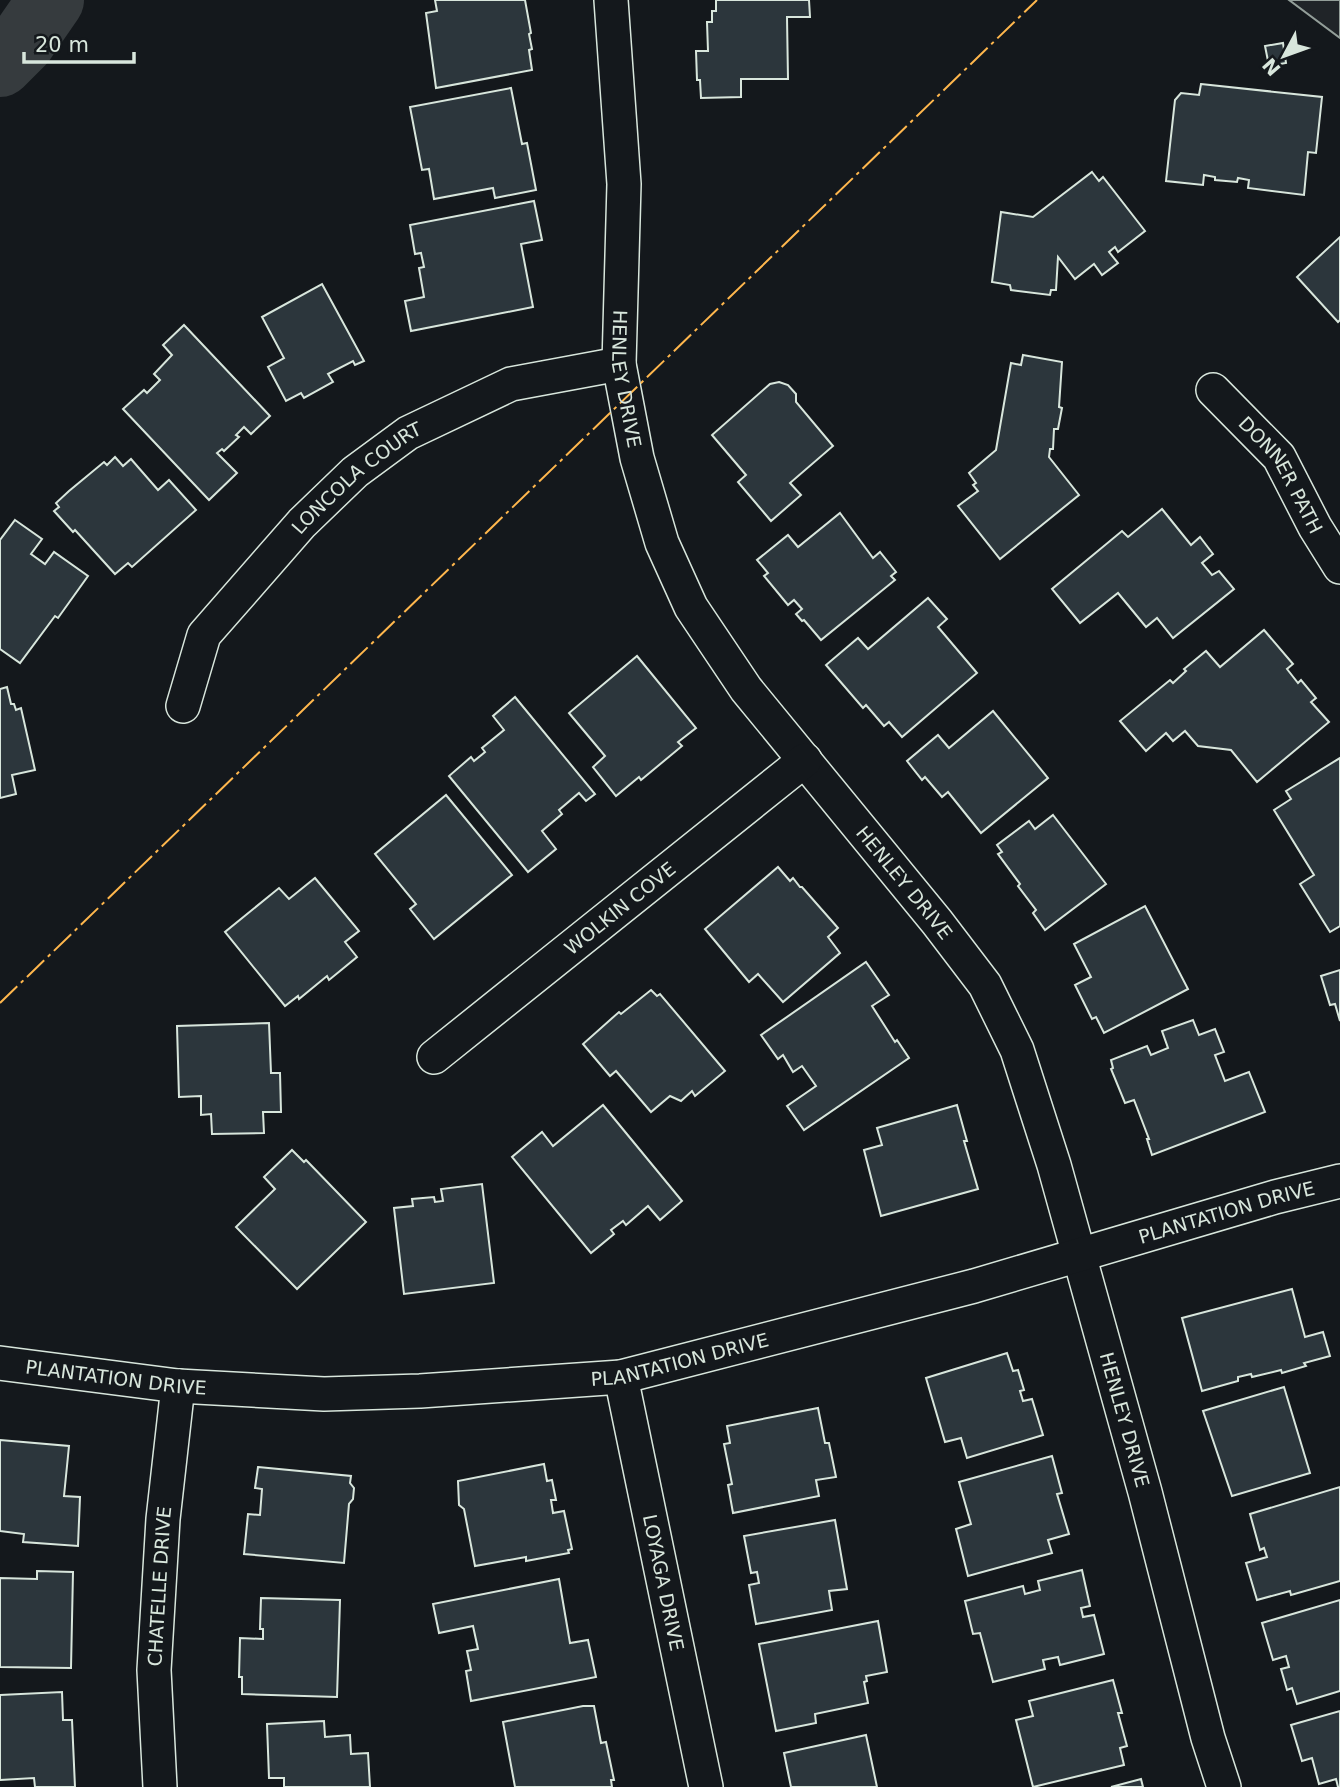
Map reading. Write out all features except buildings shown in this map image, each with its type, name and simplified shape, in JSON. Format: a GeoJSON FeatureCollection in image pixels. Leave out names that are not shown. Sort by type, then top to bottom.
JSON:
{"type":"FeatureCollection","features":[{"type":"Feature","properties":{"kind":"street","name":"HENLEY DRIVE"},"geometry":{"type":"LineString","coordinates":[[611,0],[624,184],[620,364],[637,458],[662,543],[691,607],[746,689],[985,985],[1017,1050],[1079,1254],[1145,1492],[1208,1738],[1224,1787]]}},
{"type":"Feature","properties":{"kind":"street","name":"LONCOLA COURT"},"geometry":{"type":"LineString","coordinates":[[183,706],[204,635],[302,523],[355,472],[408,433],[511,384],[620,364]]}},
{"type":"Feature","properties":{"kind":"street","name":"DONNER PATH"},"geometry":{"type":"LineString","coordinates":[[1213,390],[1279,457],[1315,527],[1340,566]]}},
{"type":"Feature","properties":{"kind":"street","name":"WOLKIN COVE"},"geometry":{"type":"LineString","coordinates":[[434,1057],[805,760]]}},
{"type":"Feature","properties":{"kind":"street","name":"PLANTATION DRIVE"},"geometry":{"type":"LineString","coordinates":[[0,1363],[178,1386],[324,1394],[420,1391],[621,1377],[974,1286],[1275,1197],[1340,1181]]}},
{"type":"Feature","properties":{"kind":"street","name":"LOYAGA DRIVE"},"geometry":{"type":"LineString","coordinates":[[621,1377],[706,1787]]}},
{"type":"Feature","properties":{"kind":"street","name":"CHATELLE DRIVE"},"geometry":{"type":"LineString","coordinates":[[160,1787],[153,1670],[163,1519],[178,1386]]}},
{"type":"Feature","properties":{"kind":"shaded area"},"geometry":{"type":"Polygon","coordinates":[[[1289,0],[1340,0],[1340,38],[1289,0]]]}},
{"type":"Feature","properties":{"kind":"waterway"},"geometry":{"type":"LineString","coordinates":[[0,64],[22,42],[51,0]]}},
{"type":"Feature","properties":{"kind":"power"},"geometry":{"type":"LineString","coordinates":[[0,1003],[1037,0]]}}]}
